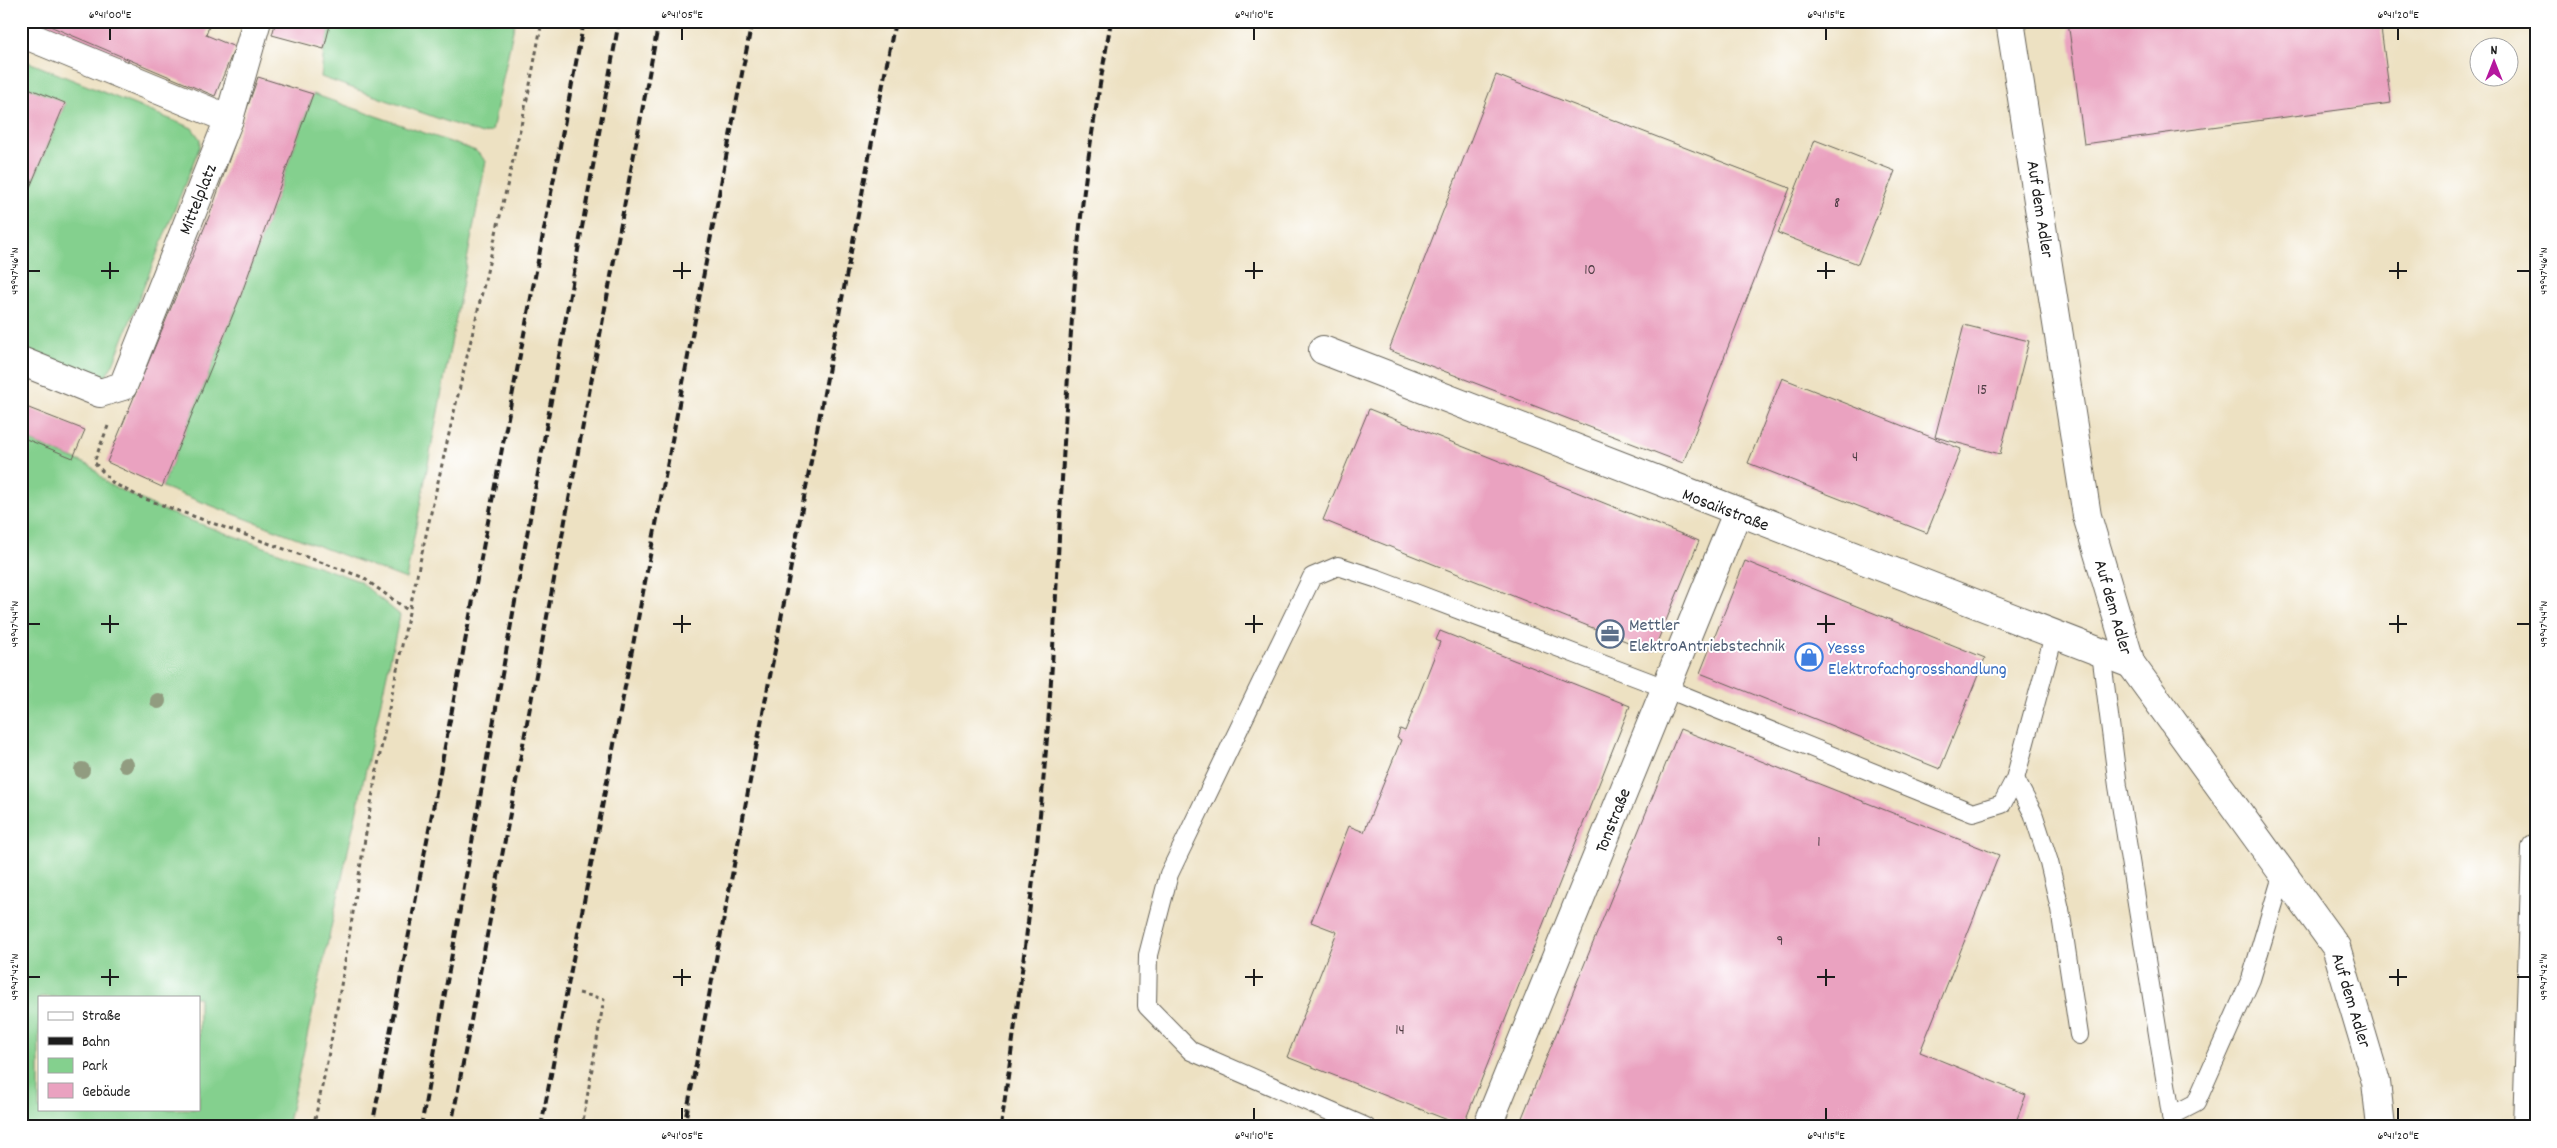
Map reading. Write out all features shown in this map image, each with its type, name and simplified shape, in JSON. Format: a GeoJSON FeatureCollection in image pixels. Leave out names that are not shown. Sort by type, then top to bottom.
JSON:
{"type":"FeatureCollection","features":[{"type":"Feature","properties":{"kind":"street","name":"Mittelplatz"},"geometry":{"type":"LineString","coordinates":[[123,386],[229,119],[257,21]]}},
{"type":"Feature","properties":{"kind":"street","name":"Auf dem Adler"},"geometry":{"type":"LineString","coordinates":[[2010,21],[2087,516],[2131,664],[2284,872],[2336,947],[2376,1082],[2381,1127]]}},
{"type":"Feature","properties":{"kind":"street"},"geometry":{"type":"LineString","coordinates":[[21,33],[229,119]]}},
{"type":"Feature","properties":{"kind":"street","name":"Mosaikstraße"},"geometry":{"type":"LineString","coordinates":[[1323,350],[1736,513],[2131,664]]}},
{"type":"Feature","properties":{"kind":"street"},"geometry":{"type":"LineString","coordinates":[[21,361],[100,394],[123,386]]}},
{"type":"Feature","properties":{"kind":"street","name":"Tonstraße"},"geometry":{"type":"LineString","coordinates":[[1487,1127],[1736,513]]}},
{"type":"Feature","properties":{"kind":"street"},"geometry":{"type":"LineString","coordinates":[[2527,1127],[2536,848]]}},
{"type":"Feature","properties":{"kind":"lane"},"geometry":{"type":"LineString","coordinates":[[1366,1127],[1191,1051],[1147,1006],[1148,955],[1169,874],[1312,577],[1338,566],[1378,579],[1665,688],[1972,813],[2002,804],[2014,779],[2054,635]]}},
{"type":"Feature","properties":{"kind":"lane"},"geometry":{"type":"LineString","coordinates":[[2101,653],[2118,786],[2172,1122],[2196,1104],[2251,979],[2284,872]]}},
{"type":"Feature","properties":{"kind":"lane"},"geometry":{"type":"LineString","coordinates":[[2014,779],[2034,813],[2049,862],[2060,909],[2079,1035]]}},
{"type":"Feature","properties":{"kind":"path"},"geometry":{"type":"LineString","coordinates":[[314,1127],[329,1058],[384,731],[409,611],[529,90],[542,21]]}},
{"type":"Feature","properties":{"kind":"path"},"geometry":{"type":"LineString","coordinates":[[123,386],[94,462],[113,482],[140,497],[207,523],[362,577],[409,611]]}},
{"type":"Feature","properties":{"kind":"path"},"geometry":{"type":"LineString","coordinates":[[579,993],[604,999],[582,1127]]}},
{"type":"Feature","properties":{"kind":"green space"},"geometry":{"type":"Polygon","coordinates":[[[331,21],[515,21],[492,131],[482,134],[321,77],[324,49],[331,21]]]}},
{"type":"Feature","properties":{"kind":"green space"},"geometry":{"type":"Polygon","coordinates":[[[21,59],[192,128],[200,139],[200,146],[113,364],[106,376],[97,379],[21,349],[21,209],[65,104],[21,85],[21,59]]]}},
{"type":"Feature","properties":{"kind":"green space"},"geometry":{"type":"Polygon","coordinates":[[[313,94],[476,151],[486,161],[406,579],[162,487],[241,295],[313,94]]]}},
{"type":"Feature","properties":{"kind":"green space"},"geometry":{"type":"Polygon","coordinates":[[[21,437],[91,466],[108,484],[167,512],[359,581],[400,615],[287,1127],[21,1127],[21,437]]]}},
{"type":"Feature","properties":{"kind":"building"},"geometry":{"type":"Polygon","coordinates":[[[38,21],[174,21],[181,24],[182,21],[211,21],[206,35],[235,47],[215,96],[38,21]]]}},
{"type":"Feature","properties":{"kind":"building"},"geometry":{"type":"Polygon","coordinates":[[[276,21],[331,21],[324,49],[272,35],[276,21]]]}},
{"type":"Feature","properties":{"kind":"building"},"geometry":{"type":"Polygon","coordinates":[[[2068,21],[2380,21],[2391,103],[2084,144],[2068,21]]]}},
{"type":"Feature","properties":{"kind":"building"},"geometry":{"type":"Polygon","coordinates":[[[1496,75],[1790,188],[1683,463],[1389,350],[1496,75]]]}},
{"type":"Feature","properties":{"kind":"building"},"geometry":{"type":"Polygon","coordinates":[[[258,77],[313,94],[241,295],[162,487],[107,462],[210,214],[258,77]]]}},
{"type":"Feature","properties":{"kind":"building"},"geometry":{"type":"Polygon","coordinates":[[[21,85],[65,103],[21,209],[21,85]]]}},
{"type":"Feature","properties":{"kind":"building"},"geometry":{"type":"Polygon","coordinates":[[[1815,140],[1895,171],[1858,264],[1778,233],[1815,140]]]}},
{"type":"Feature","properties":{"kind":"building"},"geometry":{"type":"Polygon","coordinates":[[[1964,325],[2029,341],[2000,454],[1935,437],[1964,325]]]}},
{"type":"Feature","properties":{"kind":"building"},"geometry":{"type":"Polygon","coordinates":[[[1782,378],[1961,449],[1927,533],[1748,463],[1782,378]]]}},
{"type":"Feature","properties":{"kind":"building"},"geometry":{"type":"Polygon","coordinates":[[[21,405],[85,430],[73,458],[21,437],[21,405]]]}},
{"type":"Feature","properties":{"kind":"building"},"geometry":{"type":"Polygon","coordinates":[[[1369,409],[1699,541],[1653,652],[1323,520],[1369,409]]]}},
{"type":"Feature","properties":{"kind":"building"},"geometry":{"type":"Polygon","coordinates":[[[1745,561],[1985,658],[1940,769],[1700,673],[1745,561]]]}},
{"type":"Feature","properties":{"kind":"building"},"geometry":{"type":"Polygon","coordinates":[[[1440,631],[1630,706],[1463,1126],[1287,1057],[1337,932],[1311,922],[1349,826],[1364,832],[1401,740],[1397,738],[1400,729],[1405,731],[1440,642],[1436,640],[1440,631]]]}},
{"type":"Feature","properties":{"kind":"building"},"geometry":{"type":"Polygon","coordinates":[[[1680,729],[1999,855],[1920,1052],[2026,1095],[2014,1127],[1519,1125],[1680,729]]]}},
{"type":"Feature","properties":{"kind":"railway"},"geometry":{"type":"LineString","coordinates":[[372,1127],[584,21]]}},
{"type":"Feature","properties":{"kind":"railway"},"geometry":{"type":"LineString","coordinates":[[421,1127],[619,21]]}},
{"type":"Feature","properties":{"kind":"railway"},"geometry":{"type":"LineString","coordinates":[[451,1127],[659,21]]}},
{"type":"Feature","properties":{"kind":"railway"},"geometry":{"type":"LineString","coordinates":[[541,1127],[752,21]]}},
{"type":"Feature","properties":{"kind":"railway"},"geometry":{"type":"LineString","coordinates":[[684,1127],[895,21]]}},
{"type":"Feature","properties":{"kind":"railway"},"geometry":{"type":"LineString","coordinates":[[1001,1127],[1028,919],[1045,763],[1070,347],[1080,226],[1090,149],[1111,21]]}},
{"type":"Feature","properties":{"kind":"place","name":"Mettler ElektroAntriebstechnik"},"geometry":{"type":"Point","coordinates":[1610,634]}},
{"type":"Feature","properties":{"kind":"place","name":"Yesss Elektrofachgrosshandlung"},"geometry":{"type":"Point","coordinates":[1809,657]}}]}
